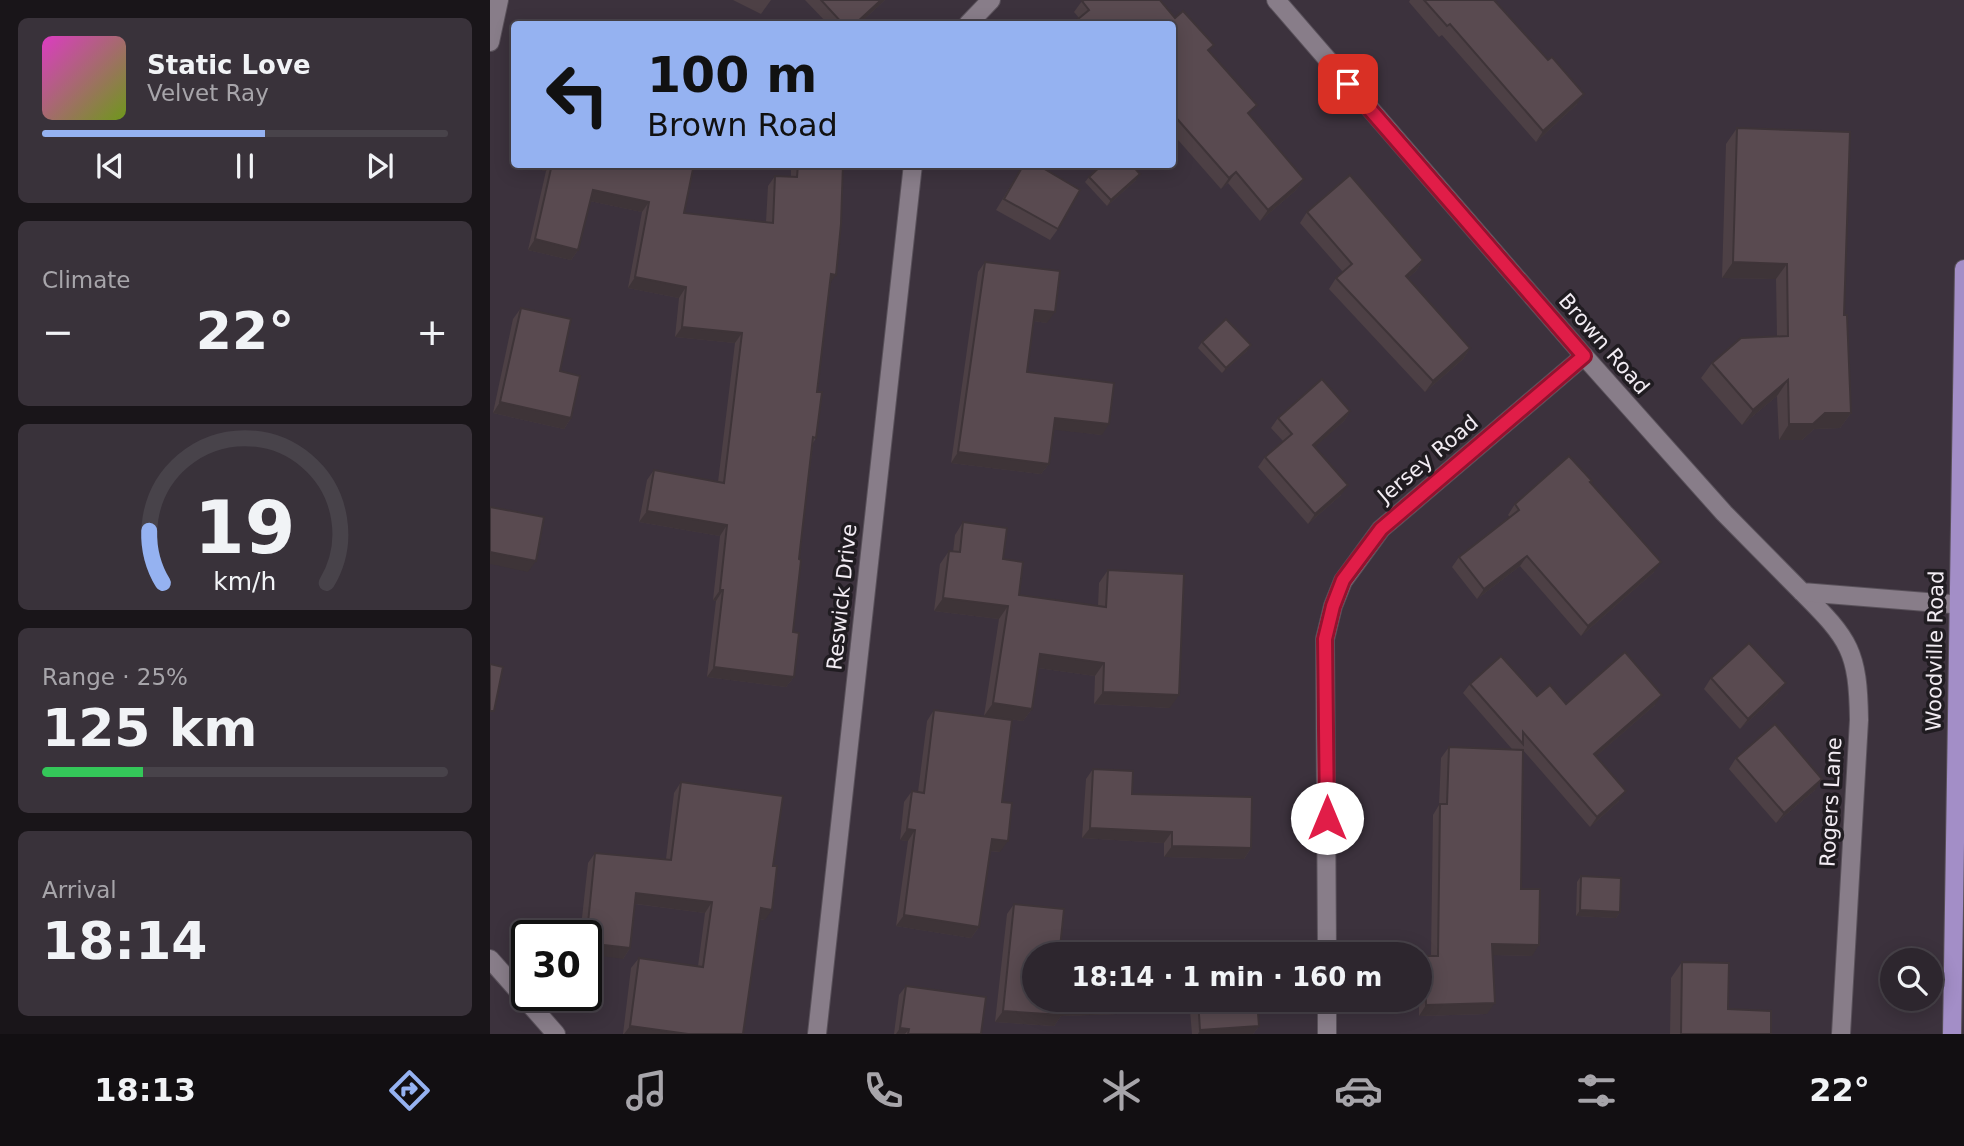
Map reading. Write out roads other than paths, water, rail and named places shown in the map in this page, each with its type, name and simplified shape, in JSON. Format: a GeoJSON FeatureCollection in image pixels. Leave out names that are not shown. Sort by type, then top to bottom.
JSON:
{"type":"FeatureCollection","features":[{"type":"Feature","properties":{"kind":"main road","name":"Woodville Road"},"geometry":{"type":"LineString","coordinates":[[1952,1034],[1961,604],[1964,269]]}},
{"type":"Feature","properties":{"kind":"street"},"geometry":{"type":"LineString","coordinates":[[490,41],[499,0]]}},
{"type":"Feature","properties":{"kind":"street"},"geometry":{"type":"LineString","coordinates":[[971,21],[991,0]]}},
{"type":"Feature","properties":{"kind":"street","name":"Brown Road"},"geometry":{"type":"LineString","coordinates":[[1276,0],[1584,356],[1724,513],[1802,592]]}},
{"type":"Feature","properties":{"kind":"street","name":"Reswick Drive"},"geometry":{"type":"LineString","coordinates":[[817,1034],[913,168]]}},
{"type":"Feature","properties":{"kind":"street","name":"Jersey Road"},"geometry":{"type":"LineString","coordinates":[[1327,942],[1325,639],[1343,580],[1381,529],[1584,356]]}},
{"type":"Feature","properties":{"kind":"street"},"geometry":{"type":"LineString","coordinates":[[1802,592],[1961,604]]}},
{"type":"Feature","properties":{"kind":"street","name":"Rogers Lane"},"geometry":{"type":"LineString","coordinates":[[1802,592],[1837,626],[1851,651],[1858,682],[1859,720],[1841,1034]]}},
{"type":"Feature","properties":{"kind":"street"},"geometry":{"type":"LineString","coordinates":[[490,959],[556,1034]]}},
{"type":"Feature","properties":{"kind":"street"},"geometry":{"type":"LineString","coordinates":[[1327,1012],[1327,1034]]}}]}
